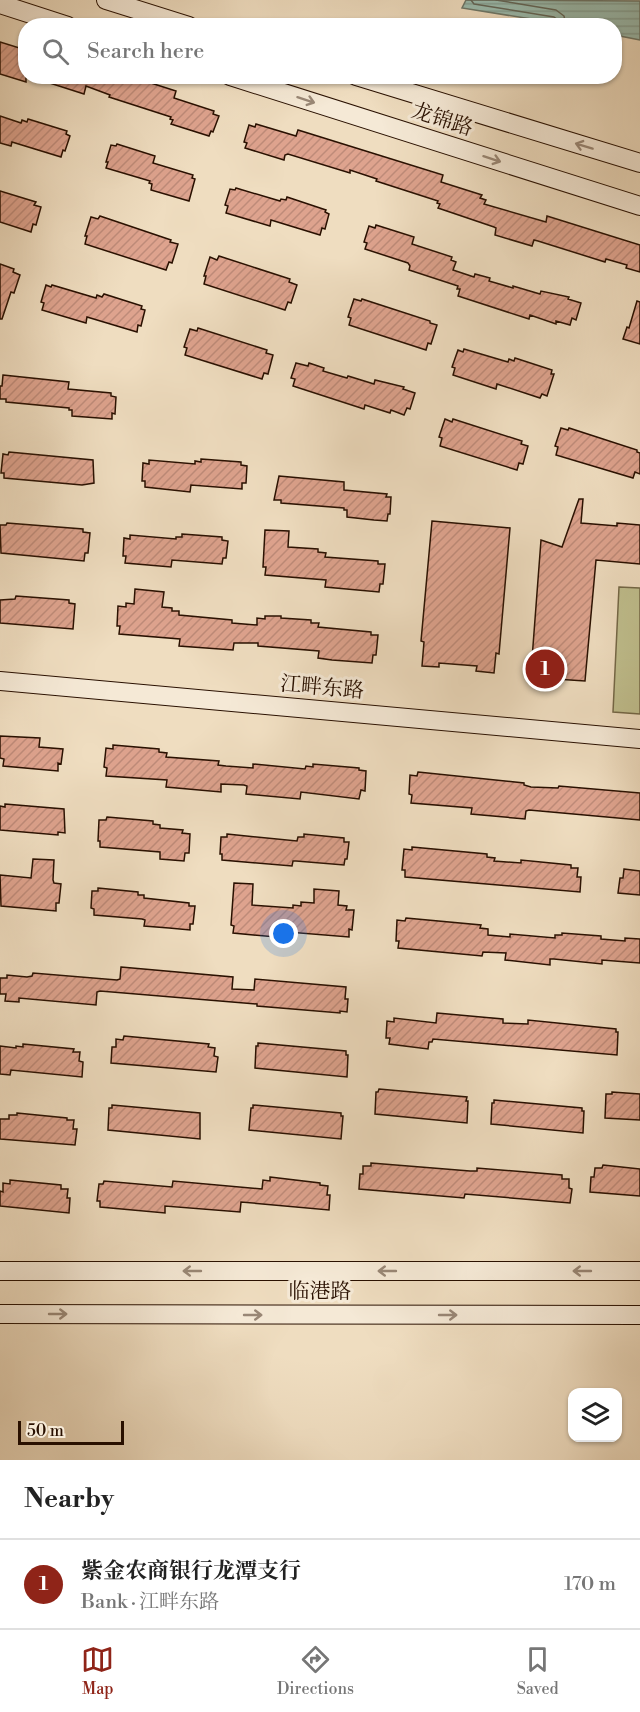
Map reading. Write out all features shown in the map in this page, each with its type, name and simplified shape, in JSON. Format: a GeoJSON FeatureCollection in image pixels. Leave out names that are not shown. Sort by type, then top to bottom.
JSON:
{"type":"FeatureCollection","features":[{"type":"Feature","properties":{"kind":"street"},"geometry":{"type":"LineString","coordinates":[[106,0],[163,18]]}},
{"type":"Feature","properties":{"kind":"street"},"geometry":{"type":"LineString","coordinates":[[0,4],[44,18]]}},
{"type":"Feature","properties":{"kind":"street","name":"龙锦路"},"geometry":{"type":"LineString","coordinates":[[255,84],[640,206]]}},
{"type":"Feature","properties":{"kind":"street","name":"龙锦路"},"geometry":{"type":"LineString","coordinates":[[382,84],[640,163]]}},
{"type":"Feature","properties":{"kind":"street","name":"江畔东路"},"geometry":{"type":"LineString","coordinates":[[0,681],[640,739]]}},
{"type":"Feature","properties":{"kind":"street","name":"临港路"},"geometry":{"type":"LineString","coordinates":[[0,1271],[640,1271]]}},
{"type":"Feature","properties":{"kind":"street","name":"临港路"},"geometry":{"type":"LineString","coordinates":[[0,1314],[640,1315]]}},
{"type":"Feature","properties":{"kind":"shaded area"},"geometry":{"type":"Polygon","coordinates":[[[619,587],[640,588],[640,714],[613,712],[619,587]]]}},
{"type":"Feature","properties":{"kind":"water"},"geometry":{"type":"Polygon","coordinates":[[[466,0],[640,1],[640,40],[622,36],[622,18],[525,18],[462,8],[466,0]]]}},
{"type":"Feature","properties":{"kind":"building"},"geometry":{"type":"Polygon","coordinates":[[[0,42],[18,48],[18,80],[0,74],[0,42]]]}},
{"type":"Feature","properties":{"kind":"building"},"geometry":{"type":"Polygon","coordinates":[[[53,84],[154,84],[176,91],[174,98],[214,111],[213,114],[219,116],[209,136],[171,124],[173,120],[170,119],[171,117],[109,97],[110,95],[86,86],[84,94],[53,84]]]}},
{"type":"Feature","properties":{"kind":"building"},"geometry":{"type":"Polygon","coordinates":[[[0,116],[21,123],[22,120],[27,122],[28,119],[67,131],[66,134],[70,136],[65,151],[63,150],[61,157],[12,142],[11,146],[0,143],[0,116]]]}},
{"type":"Feature","properties":{"kind":"building"},"geometry":{"type":"Polygon","coordinates":[[[256,124],[296,136],[298,130],[443,175],[441,182],[482,195],[480,198],[486,200],[484,204],[546,222],[547,216],[640,245],[640,272],[626,268],[627,265],[606,259],[605,262],[538,241],[534,240],[532,246],[495,235],[496,228],[438,208],[440,204],[437,203],[438,201],[350,170],[350,173],[288,154],[285,155],[284,160],[245,148],[247,143],[244,142],[249,125],[255,127],[256,124]]]}},
{"type":"Feature","properties":{"kind":"building"},"geometry":{"type":"Polygon","coordinates":[[[117,144],[155,156],[153,163],[193,175],[192,178],[195,179],[189,201],[151,190],[150,181],[106,168],[111,145],[116,146],[117,144]]]}},
{"type":"Feature","properties":{"kind":"building"},"geometry":{"type":"Polygon","coordinates":[[[236,188],[280,201],[281,199],[286,200],[287,197],[326,210],[325,212],[329,214],[325,229],[322,228],[320,235],[271,220],[270,226],[226,213],[228,206],[225,205],[230,189],[235,190],[236,188]]]}},
{"type":"Feature","properties":{"kind":"building"},"geometry":{"type":"Polygon","coordinates":[[[0,191],[36,202],[34,205],[41,207],[36,225],[33,224],[31,232],[0,222],[0,191]]]}},
{"type":"Feature","properties":{"kind":"building"},"geometry":{"type":"Polygon","coordinates":[[[100,216],[178,244],[172,263],[169,262],[166,270],[85,244],[91,217],[98,219],[100,216]]]}},
{"type":"Feature","properties":{"kind":"building"},"geometry":{"type":"Polygon","coordinates":[[[376,225],[414,237],[412,244],[452,257],[451,260],[456,262],[453,270],[474,277],[475,274],[490,278],[489,281],[513,288],[513,286],[540,294],[541,291],[569,297],[568,299],[581,303],[576,320],[572,318],[570,325],[556,321],[556,324],[530,315],[529,319],[458,296],[460,289],[457,289],[458,286],[409,270],[408,263],[365,249],[367,243],[364,242],[369,226],[375,228],[376,225]]]}},
{"type":"Feature","properties":{"kind":"building"},"geometry":{"type":"Polygon","coordinates":[[[219,256],[290,279],[289,282],[297,285],[291,303],[288,302],[285,310],[204,284],[210,257],[217,260],[219,256]]]}},
{"type":"Feature","properties":{"kind":"building"},"geometry":{"type":"Polygon","coordinates":[[[0,264],[14,269],[13,272],[20,275],[14,293],[11,292],[2,319],[0,319],[0,264]]]}},
{"type":"Feature","properties":{"kind":"building"},"geometry":{"type":"Polygon","coordinates":[[[46,285],[96,298],[97,295],[102,297],[104,294],[142,306],[141,309],[145,310],[141,326],[138,325],[137,332],[87,317],[86,323],[42,310],[44,303],[41,302],[46,285]]]}},
{"type":"Feature","properties":{"kind":"building"},"geometry":{"type":"Polygon","coordinates":[[[354,299],[361,301],[362,299],[437,325],[431,344],[428,343],[426,350],[349,325],[351,318],[348,317],[354,299]]]}},
{"type":"Feature","properties":{"kind":"building"},"geometry":{"type":"Polygon","coordinates":[[[637,301],[640,302],[640,344],[623,339],[627,327],[629,328],[637,301]]]}},
{"type":"Feature","properties":{"kind":"building"},"geometry":{"type":"Polygon","coordinates":[[[198,328],[267,350],[266,353],[273,355],[268,374],[264,373],[262,379],[185,355],[187,348],[184,347],[190,329],[197,331],[198,328]]]}},
{"type":"Feature","properties":{"kind":"building"},"geometry":{"type":"Polygon","coordinates":[[[464,349],[508,362],[509,359],[514,361],[515,358],[552,370],[551,374],[554,374],[547,396],[542,394],[540,398],[497,384],[496,389],[453,375],[455,368],[452,367],[458,350],[463,352],[464,349]]]}},
{"type":"Feature","properties":{"kind":"building"},"geometry":{"type":"Polygon","coordinates":[[[296,363],[308,366],[309,363],[324,368],[323,371],[374,384],[375,380],[404,387],[403,389],[415,393],[410,409],[407,408],[404,415],[365,405],[364,409],[293,386],[295,379],[291,378],[296,363]]]}},
{"type":"Feature","properties":{"kind":"building"},"geometry":{"type":"Polygon","coordinates":[[[3,375],[69,382],[68,389],[111,393],[111,396],[116,397],[115,414],[112,413],[112,419],[72,416],[72,410],[69,408],[6,402],[6,399],[0,399],[3,375]]]}},
{"type":"Feature","properties":{"kind":"building"},"geometry":{"type":"Polygon","coordinates":[[[445,419],[452,422],[453,419],[522,441],[521,444],[528,446],[523,464],[519,463],[517,470],[440,446],[442,438],[439,437],[445,419]]]}},
{"type":"Feature","properties":{"kind":"building"},"geometry":{"type":"Polygon","coordinates":[[[561,428],[568,430],[569,428],[637,450],[640,453],[640,474],[635,472],[633,478],[556,455],[558,447],[555,446],[561,428]]]}},
{"type":"Feature","properties":{"kind":"building"},"geometry":{"type":"Polygon","coordinates":[[[9,452],[93,460],[94,483],[82,485],[4,478],[4,473],[1,473],[3,454],[8,455],[9,452]]]}},
{"type":"Feature","properties":{"kind":"building"},"geometry":{"type":"Polygon","coordinates":[[[201,459],[241,462],[241,465],[247,466],[246,483],[242,483],[242,489],[191,485],[190,492],[145,487],[145,481],[142,481],[143,463],[149,464],[149,460],[195,464],[195,461],[201,462],[201,459]]]}},
{"type":"Feature","properties":{"kind":"building"},"geometry":{"type":"Polygon","coordinates":[[[279,476],[344,482],[344,490],[387,494],[386,497],[391,497],[390,514],[388,514],[387,521],[374,520],[347,517],[347,510],[344,508],[281,503],[281,500],[274,500],[279,476]]]}},
{"type":"Feature","properties":{"kind":"building"},"geometry":{"type":"Polygon","coordinates":[[[579,499],[583,499],[581,523],[640,525],[640,564],[596,560],[585,681],[540,678],[536,676],[537,659],[532,659],[541,540],[562,547],[579,499]]]}},
{"type":"Feature","properties":{"kind":"building"},"geometry":{"type":"Polygon","coordinates":[[[432,521],[510,528],[499,654],[496,653],[494,673],[476,671],[477,666],[439,663],[439,667],[422,666],[424,642],[421,641],[432,521]]]}},
{"type":"Feature","properties":{"kind":"building"},"geometry":{"type":"Polygon","coordinates":[[[7,523],[83,529],[83,532],[90,533],[88,553],[85,553],[84,561],[1,553],[0,525],[7,523]]]}},
{"type":"Feature","properties":{"kind":"building"},"geometry":{"type":"Polygon","coordinates":[[[265,530],[289,531],[288,547],[318,549],[318,552],[326,553],[325,557],[378,561],[378,564],[385,564],[383,584],[380,584],[379,592],[325,587],[326,580],[265,575],[266,567],[263,567],[265,530]]]}},
{"type":"Feature","properties":{"kind":"building"},"geometry":{"type":"Polygon","coordinates":[[[182,534],[222,537],[222,540],[228,541],[226,558],[223,558],[222,564],[172,560],[171,567],[125,563],[124,538],[130,539],[130,535],[176,539],[176,537],[182,537],[182,534]]]}},
{"type":"Feature","properties":{"kind":"building"},"geometry":{"type":"Polygon","coordinates":[[[135,589],[164,592],[162,607],[179,611],[179,615],[257,625],[257,618],[281,616],[281,618],[311,620],[311,623],[319,623],[318,627],[371,632],[371,635],[378,635],[376,655],[373,655],[372,663],[332,660],[318,658],[319,651],[258,646],[258,643],[234,643],[233,650],[179,646],[180,639],[119,634],[118,606],[126,607],[126,603],[134,604],[135,589]]]}},
{"type":"Feature","properties":{"kind":"building"},"geometry":{"type":"Polygon","coordinates":[[[16,596],[69,600],[69,603],[75,604],[73,629],[0,623],[0,600],[15,599],[16,596]]]}},
{"type":"Feature","properties":{"kind":"building"},"geometry":{"type":"Polygon","coordinates":[[[0,736],[40,738],[39,747],[63,749],[58,771],[3,766],[4,759],[0,758],[0,736]]]}},
{"type":"Feature","properties":{"kind":"building"},"geometry":{"type":"Polygon","coordinates":[[[113,745],[159,749],[159,752],[167,753],[166,757],[219,761],[218,765],[226,766],[253,768],[253,764],[305,769],[306,766],[313,767],[313,764],[359,768],[359,770],[366,771],[365,791],[361,790],[359,799],[301,792],[300,799],[246,794],[247,786],[244,785],[221,784],[221,792],[166,787],[167,780],[106,776],[107,768],[104,767],[106,748],[113,749],[113,745]]]}},
{"type":"Feature","properties":{"kind":"building"},"geometry":{"type":"Polygon","coordinates":[[[418,772],[524,783],[531,787],[558,788],[559,786],[640,793],[640,820],[529,810],[526,811],[525,819],[471,814],[472,808],[411,803],[410,775],[417,776],[418,772]]]}},
{"type":"Feature","properties":{"kind":"building"},"geometry":{"type":"Polygon","coordinates":[[[5,804],[64,809],[65,833],[58,832],[58,835],[0,830],[0,806],[5,807],[5,804]]]}},
{"type":"Feature","properties":{"kind":"building"},"geometry":{"type":"Polygon","coordinates":[[[107,817],[153,821],[153,824],[160,825],[160,828],[183,830],[182,833],[190,834],[189,853],[185,853],[184,861],[160,859],[160,852],[100,847],[99,820],[106,820],[107,817]]]}},
{"type":"Feature","properties":{"kind":"building"},"geometry":{"type":"Polygon","coordinates":[[[227,834],[297,841],[298,837],[304,837],[304,834],[344,838],[344,842],[349,842],[347,859],[344,865],[293,861],[292,866],[222,860],[221,837],[227,837],[227,834]]]}},
{"type":"Feature","properties":{"kind":"building"},"geometry":{"type":"Polygon","coordinates":[[[412,847],[487,854],[487,857],[495,858],[494,861],[521,863],[521,860],[571,865],[571,868],[578,868],[577,877],[581,877],[580,892],[405,877],[405,870],[402,870],[404,849],[412,850],[412,847]]]}},
{"type":"Feature","properties":{"kind":"building"},"geometry":{"type":"Polygon","coordinates":[[[33,859],[54,860],[53,880],[54,883],[61,884],[56,911],[1,906],[0,875],[31,878],[33,859]]]}},
{"type":"Feature","properties":{"kind":"building"},"geometry":{"type":"Polygon","coordinates":[[[624,869],[640,871],[640,895],[618,893],[624,869]]]}},
{"type":"Feature","properties":{"kind":"building"},"geometry":{"type":"Polygon","coordinates":[[[234,883],[253,884],[252,905],[293,908],[293,905],[301,906],[301,902],[314,903],[314,889],[339,891],[338,905],[347,906],[346,910],[354,910],[349,937],[288,932],[287,938],[233,933],[234,926],[231,925],[234,883]]]}},
{"type":"Feature","properties":{"kind":"building"},"geometry":{"type":"Polygon","coordinates":[[[98,888],[138,892],[138,895],[144,895],[144,898],[189,903],[189,906],[195,906],[193,924],[190,924],[190,930],[144,926],[145,920],[142,919],[94,915],[94,909],[91,908],[92,891],[98,891],[98,888]]]}},
{"type":"Feature","properties":{"kind":"building"},"geometry":{"type":"Polygon","coordinates":[[[406,918],[481,925],[480,928],[488,929],[488,935],[510,937],[510,934],[555,938],[555,935],[562,935],[562,933],[601,936],[601,939],[625,941],[625,938],[640,939],[640,963],[602,960],[602,964],[550,959],[550,965],[505,960],[506,953],[483,952],[482,956],[398,948],[397,920],[405,921],[406,918]]]}},
{"type":"Feature","properties":{"kind":"building"},"geometry":{"type":"Polygon","coordinates":[[[121,967],[233,977],[232,989],[254,990],[255,979],[346,987],[347,1012],[100,991],[97,992],[96,1005],[19,998],[19,1002],[5,1001],[6,994],[0,994],[0,978],[7,978],[7,975],[27,977],[32,976],[33,973],[117,980],[120,979],[121,967]]]}},
{"type":"Feature","properties":{"kind":"building"},"geometry":{"type":"Polygon","coordinates":[[[437,1013],[503,1019],[503,1023],[528,1024],[528,1020],[616,1029],[618,1032],[617,1055],[433,1039],[429,1042],[428,1049],[389,1044],[390,1038],[386,1038],[387,1021],[394,1022],[394,1018],[436,1023],[437,1013]]]}},
{"type":"Feature","properties":{"kind":"building"},"geometry":{"type":"Polygon","coordinates":[[[124,1036],[209,1044],[208,1047],[215,1048],[214,1056],[218,1057],[216,1072],[111,1063],[112,1047],[116,1047],[116,1039],[123,1040],[124,1036]]]}},
{"type":"Feature","properties":{"kind":"building"},"geometry":{"type":"Polygon","coordinates":[[[258,1043],[346,1051],[348,1055],[347,1077],[255,1068],[258,1043]]]}},
{"type":"Feature","properties":{"kind":"building"},"geometry":{"type":"Polygon","coordinates":[[[23,1044],[74,1049],[73,1052],[80,1052],[79,1061],[83,1062],[82,1077],[11,1070],[10,1075],[0,1074],[0,1046],[16,1048],[16,1046],[23,1047],[23,1044]]]}},
{"type":"Feature","properties":{"kind":"building"},"geometry":{"type":"Polygon","coordinates":[[[379,1089],[467,1097],[467,1123],[375,1114],[376,1092],[379,1089]]]}},
{"type":"Feature","properties":{"kind":"building"},"geometry":{"type":"Polygon","coordinates":[[[612,1092],[640,1094],[640,1120],[605,1118],[606,1094],[612,1094],[612,1092]]]}},
{"type":"Feature","properties":{"kind":"building"},"geometry":{"type":"Polygon","coordinates":[[[494,1100],[582,1108],[584,1111],[583,1133],[491,1124],[494,1100]]]}},
{"type":"Feature","properties":{"kind":"building"},"geometry":{"type":"Polygon","coordinates":[[[112,1105],[200,1113],[200,1139],[108,1130],[109,1108],[112,1108],[112,1105]]]}},
{"type":"Feature","properties":{"kind":"building"},"geometry":{"type":"Polygon","coordinates":[[[253,1105],[341,1113],[343,1116],[341,1139],[249,1130],[253,1105]]]}},
{"type":"Feature","properties":{"kind":"building"},"geometry":{"type":"Polygon","coordinates":[[[17,1113],[74,1120],[73,1129],[77,1129],[75,1145],[0,1139],[0,1119],[9,1119],[9,1115],[17,1115],[17,1113]]]}},
{"type":"Feature","properties":{"kind":"building"},"geometry":{"type":"Polygon","coordinates":[[[371,1163],[562,1175],[562,1179],[569,1179],[569,1188],[572,1189],[570,1203],[465,1194],[464,1198],[359,1189],[363,1166],[371,1166],[371,1163]]]}},
{"type":"Feature","properties":{"kind":"building"},"geometry":{"type":"Polygon","coordinates":[[[603,1165],[640,1169],[640,1196],[590,1192],[591,1177],[594,1177],[595,1168],[602,1168],[603,1165]]]}},
{"type":"Feature","properties":{"kind":"building"},"geometry":{"type":"Polygon","coordinates":[[[270,1177],[328,1186],[329,1210],[241,1202],[240,1212],[165,1206],[165,1213],[100,1207],[100,1201],[97,1201],[99,1184],[103,1184],[104,1181],[172,1187],[173,1181],[262,1189],[263,1180],[270,1181],[270,1177]]]}},
{"type":"Feature","properties":{"kind":"building"},"geometry":{"type":"Polygon","coordinates":[[[10,1180],[61,1185],[61,1189],[68,1189],[69,1213],[0,1206],[0,1191],[3,1192],[3,1183],[10,1184],[10,1180]]]}},
{"type":"Feature","properties":{"kind":"place","name":"紫金农商银行龙潭支行"},"geometry":{"type":"Point","coordinates":[545,669]}}]}
